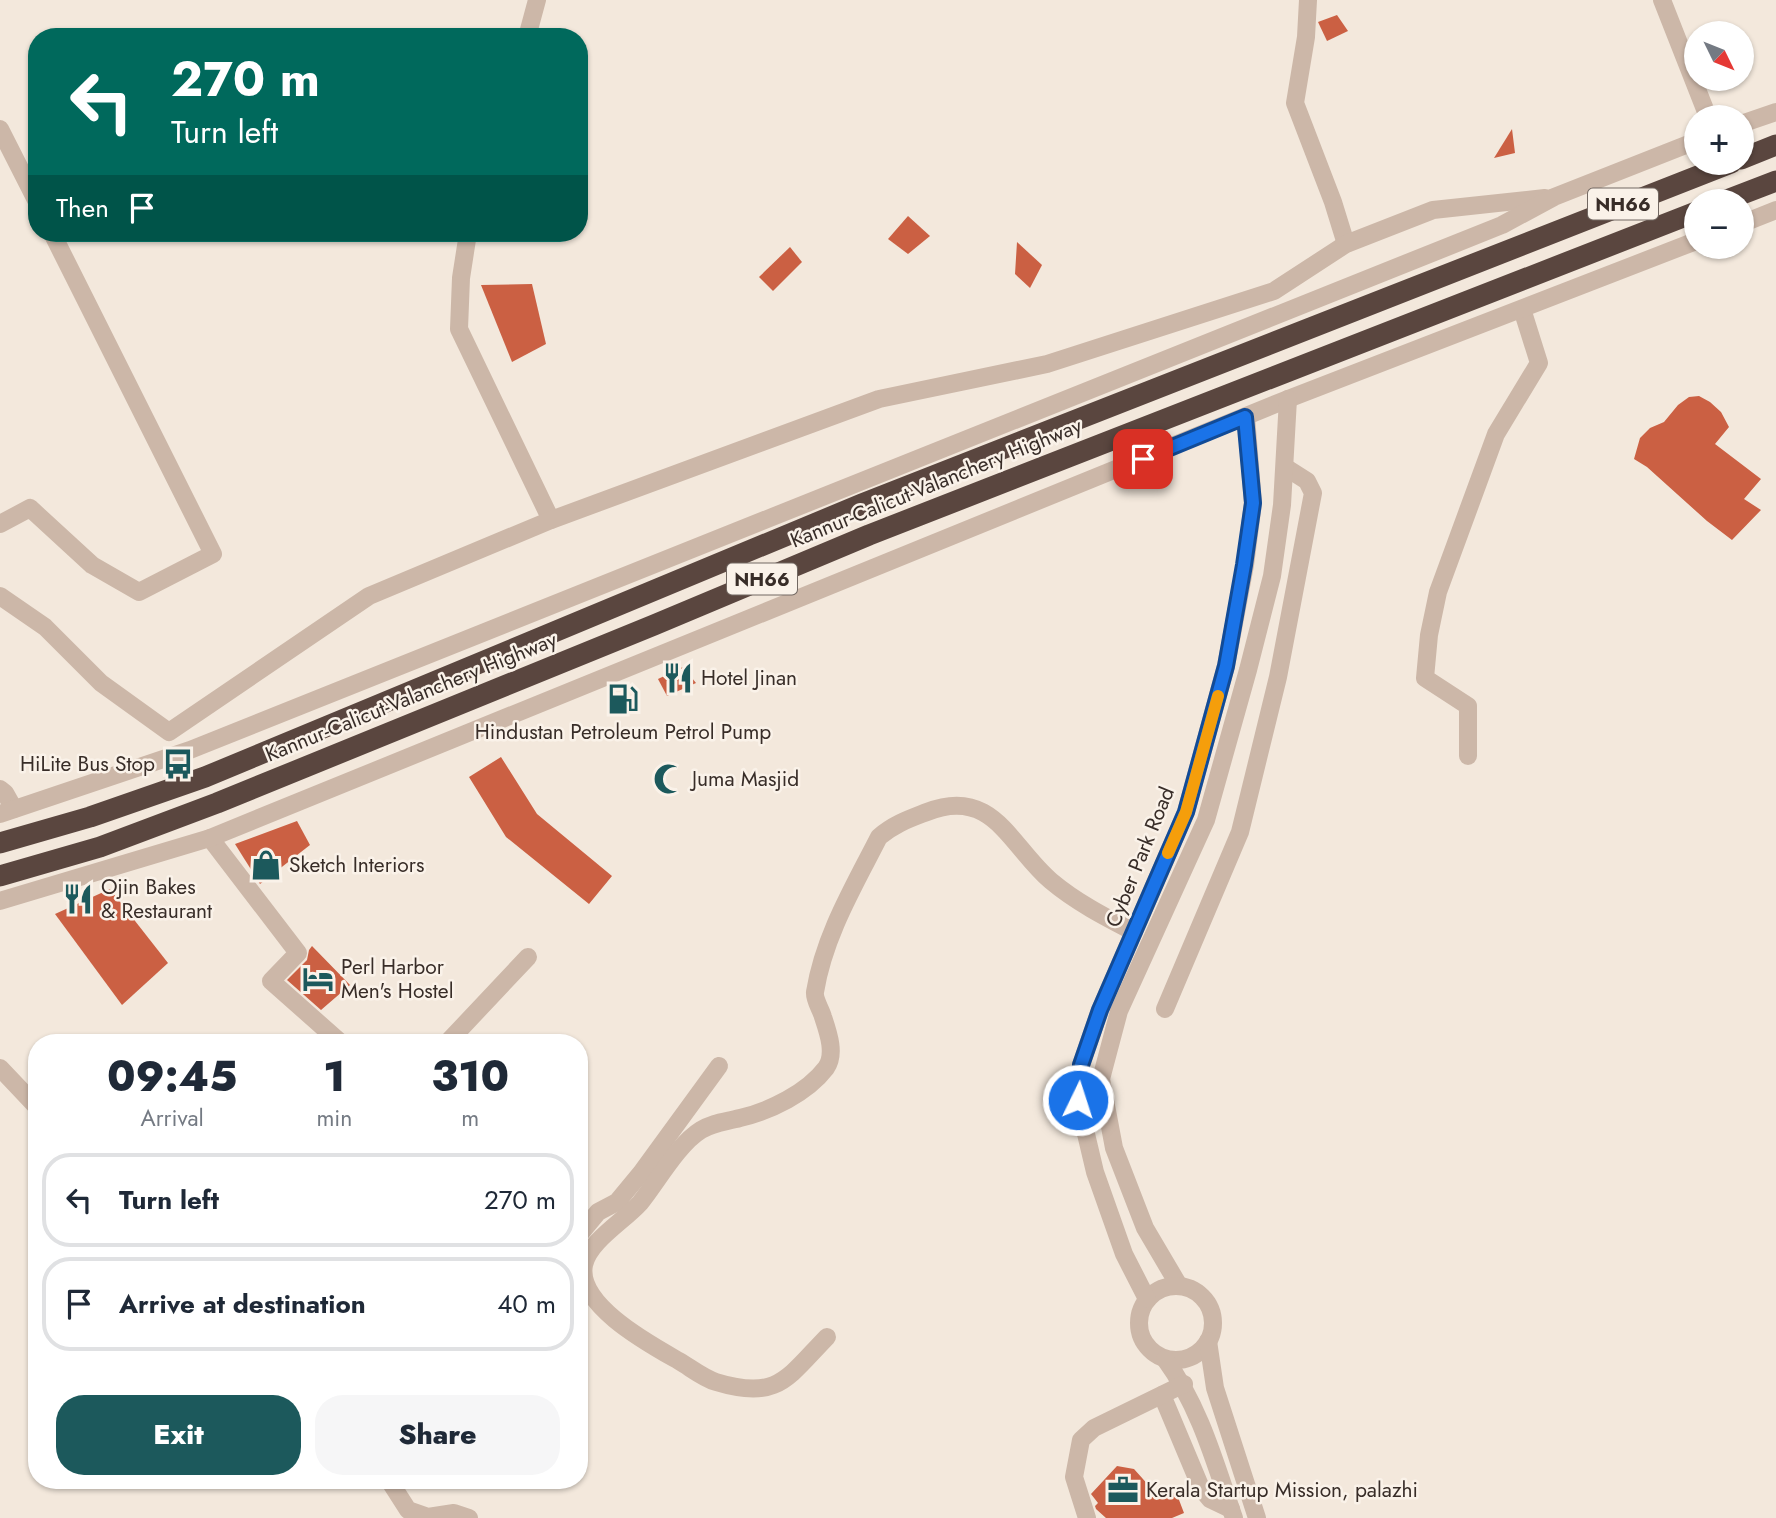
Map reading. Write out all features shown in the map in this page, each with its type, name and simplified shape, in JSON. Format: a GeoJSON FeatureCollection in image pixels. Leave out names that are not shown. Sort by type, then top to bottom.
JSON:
{"type":"FeatureCollection","features":[{"type":"Feature","properties":{"kind":"highway"},"geometry":{"type":"LineString","coordinates":[[1754,154],[1776,145]]}},
{"type":"Feature","properties":{"kind":"highway","name":"NH66"},"geometry":{"type":"LineString","coordinates":[[0,843],[90,817],[205,776],[862,504],[1700,175]]}},
{"type":"Feature","properties":{"kind":"highway"},"geometry":{"type":"LineString","coordinates":[[1754,189],[1776,181]]}},
{"type":"Feature","properties":{"kind":"highway","name":"Kannur-Calicut-Valanchery Highway"},"geometry":{"type":"LineString","coordinates":[[0,876],[100,848],[217,803],[869,534],[1684,217]]}},
{"type":"Feature","properties":{"kind":"street"},"geometry":{"type":"LineString","coordinates":[[529,28],[537,0]]}},
{"type":"Feature","properties":{"kind":"street"},"geometry":{"type":"LineString","coordinates":[[1308,0],[1306,37],[1295,103],[1346,244]]}},
{"type":"Feature","properties":{"kind":"street"},"geometry":{"type":"LineString","coordinates":[[1662,0],[1703,105]]}},
{"type":"Feature","properties":{"kind":"street"},"geometry":{"type":"LineString","coordinates":[[1754,119],[1776,111]]}},
{"type":"Feature","properties":{"kind":"street"},"geometry":{"type":"LineString","coordinates":[[0,129],[28,184]]}},
{"type":"Feature","properties":{"kind":"street"},"geometry":{"type":"LineString","coordinates":[[0,789],[5,793],[7,812],[215,740],[1489,230],[1554,197],[1684,146]]}},
{"type":"Feature","properties":{"kind":"street"},"geometry":{"type":"LineString","coordinates":[[0,596],[45,627],[101,683],[169,732],[369,596],[551,520],[879,399],[1047,364],[1274,291],[1346,244],[1433,210],[1554,197]]}},
{"type":"Feature","properties":{"kind":"street"},"geometry":{"type":"LineString","coordinates":[[1754,219],[1776,210]]}},
{"type":"Feature","properties":{"kind":"street"},"geometry":{"type":"LineString","coordinates":[[0,524],[30,508],[92,565],[139,592],[213,554],[57,242]]}},
{"type":"Feature","properties":{"kind":"street"},"geometry":{"type":"LineString","coordinates":[[467,242],[461,278],[460,329],[551,520]]}},
{"type":"Feature","properties":{"kind":"street"},"geometry":{"type":"LineString","coordinates":[[0,901],[210,838],[1288,399],[1684,247]]}},
{"type":"Feature","properties":{"kind":"street"},"geometry":{"type":"LineString","coordinates":[[1468,756],[1468,706],[1425,678],[1429,635],[1438,592],[1496,434],[1539,363],[1522,309]]}},
{"type":"Feature","properties":{"kind":"street"},"geometry":{"type":"LineString","coordinates":[[1178,1284],[1145,1228],[1114,1148],[1101,1079],[1119,1011],[1206,820],[1272,576],[1282,506],[1288,399]]}},
{"type":"Feature","properties":{"kind":"street","name":"Cyber Park Road"},"geometry":{"type":"LineString","coordinates":[[1147,1299],[1124,1254],[1095,1172],[1078,1100],[1081,1065],[1100,1010],[1186,812],[1226,666],[1253,503],[1245,417]]}},
{"type":"Feature","properties":{"kind":"street"},"geometry":{"type":"LineString","coordinates":[[1165,1009],[1240,832],[1278,677],[1313,494],[1307,481],[1284,467]]}},
{"type":"Feature","properties":{"kind":"street"},"geometry":{"type":"LineString","coordinates":[[588,1258],[598,1242],[638,1205],[697,1132],[717,1121],[740,1118],[790,1097],[806,1087],[825,1068],[831,1052],[823,1017],[814,996],[832,932],[879,836],[892,825],[944,805],[968,805],[994,818],[1049,880],[1071,897],[1134,932]]}},
{"type":"Feature","properties":{"kind":"street"},"geometry":{"type":"LineString","coordinates":[[210,838],[298,953],[271,981],[331,1034]]}},
{"type":"Feature","properties":{"kind":"street"},"geometry":{"type":"LineString","coordinates":[[455,1034],[528,957]]}},
{"type":"Feature","properties":{"kind":"street"},"geometry":{"type":"LineString","coordinates":[[588,1224],[598,1212],[617,1202],[719,1066]]}},
{"type":"Feature","properties":{"kind":"street"},"geometry":{"type":"LineString","coordinates":[[0,1068],[28,1098]]}},
{"type":"Feature","properties":{"kind":"street"},"geometry":{"type":"LineString","coordinates":[[664,1140],[680,1152]]}},
{"type":"Feature","properties":{"kind":"street"},"geometry":{"type":"LineString","coordinates":[[1178,1284],[1192,1289],[1202,1296],[1213,1318],[1208,1341],[1190,1357],[1178,1360],[1166,1359],[1154,1353],[1140,1334],[1138,1322],[1147,1299],[1157,1291],[1178,1284]]}},
{"type":"Feature","properties":{"kind":"street"},"geometry":{"type":"LineString","coordinates":[[588,1289],[596,1302],[638,1338],[713,1381],[746,1390],[767,1389],[786,1378],[827,1337]]}},
{"type":"Feature","properties":{"kind":"street"},"geometry":{"type":"LineString","coordinates":[[1208,1341],[1215,1388],[1257,1518]]}},
{"type":"Feature","properties":{"kind":"street"},"geometry":{"type":"LineString","coordinates":[[1166,1359],[1184,1384],[1199,1416],[1232,1514]]}},
{"type":"Feature","properties":{"kind":"street"},"geometry":{"type":"LineString","coordinates":[[1087,1518],[1074,1477],[1081,1440],[1094,1428],[1184,1384]]}},
{"type":"Feature","properties":{"kind":"street"},"geometry":{"type":"LineString","coordinates":[[1162,1395],[1201,1488],[1210,1499],[1232,1514]]}},
{"type":"Feature","properties":{"kind":"street"},"geometry":{"type":"LineString","coordinates":[[395,1489],[408,1510],[428,1517],[454,1513],[469,1518]]}},
{"type":"Feature","properties":{"kind":"building"},"geometry":{"type":"Polygon","coordinates":[[[1337,15],[1348,31],[1327,41],[1318,22],[1337,15]]]}},
{"type":"Feature","properties":{"kind":"building"},"geometry":{"type":"Polygon","coordinates":[[[1512,129],[1515,153],[1494,158],[1512,129]]]}},
{"type":"Feature","properties":{"kind":"building"},"geometry":{"type":"Polygon","coordinates":[[[908,216],[930,236],[908,254],[888,239],[908,216]]]}},
{"type":"Feature","properties":{"kind":"building"},"geometry":{"type":"Polygon","coordinates":[[[1017,242],[1042,265],[1030,288],[1015,274],[1017,242]]]}},
{"type":"Feature","properties":{"kind":"building"},"geometry":{"type":"Polygon","coordinates":[[[790,247],[802,262],[773,291],[759,277],[790,247]]]}},
{"type":"Feature","properties":{"kind":"building"},"geometry":{"type":"Polygon","coordinates":[[[532,284],[546,344],[512,362],[481,285],[532,284]]]}},
{"type":"Feature","properties":{"kind":"building"},"geometry":{"type":"Polygon","coordinates":[[[1699,396],[1721,412],[1729,427],[1715,444],[1761,479],[1744,499],[1761,510],[1732,540],[1647,467],[1634,459],[1640,438],[1650,428],[1664,422],[1678,405],[1689,397],[1699,396]]]}},
{"type":"Feature","properties":{"kind":"building"},"geometry":{"type":"Polygon","coordinates":[[[683,667],[696,683],[667,696],[658,679],[683,667]]]}},
{"type":"Feature","properties":{"kind":"building"},"geometry":{"type":"Polygon","coordinates":[[[501,757],[537,814],[612,876],[589,904],[506,837],[469,777],[501,757]]]}},
{"type":"Feature","properties":{"kind":"building","name":"Sketch Interiors"},"geometry":{"type":"Polygon","coordinates":[[[297,821],[310,845],[260,884],[235,844],[297,821]]]}},
{"type":"Feature","properties":{"kind":"building"},"geometry":{"type":"Polygon","coordinates":[[[110,889],[168,963],[122,1005],[55,914],[110,889]]]}},
{"type":"Feature","properties":{"kind":"building"},"geometry":{"type":"Polygon","coordinates":[[[312,946],[350,985],[321,1010],[287,980],[307,960],[312,946]]]}},
{"type":"Feature","properties":{"kind":"building","name":"Kerala Startup Mission, palazhi"},"geometry":{"type":"Polygon","coordinates":[[[1117,1466],[1134,1469],[1151,1488],[1156,1500],[1176,1492],[1184,1513],[1172,1518],[1106,1518],[1096,1509],[1098,1503],[1091,1494],[1117,1466]]]}},
{"type":"Feature","properties":{"kind":"slow traffic"},"geometry":{"type":"LineString","coordinates":[[1168,853],[1186,812],[1218,696]]}},
{"type":"Feature","properties":{"kind":"place","name":"Hotel Jinan"},"geometry":{"type":"Point","coordinates":[678,678]}},
{"type":"Feature","properties":{"kind":"place","name":"Hindustan Petroleum Petrol Pump"},"geometry":{"type":"Point","coordinates":[623,699]}},
{"type":"Feature","properties":{"kind":"place","name":"HiLite Bus Stop"},"geometry":{"type":"Point","coordinates":[178,764]}},
{"type":"Feature","properties":{"kind":"place","name":"Juma Masjid"},"geometry":{"type":"Point","coordinates":[669,779]}},
{"type":"Feature","properties":{"kind":"place","name":"Sketch Interiors"},"geometry":{"type":"Point","coordinates":[266,865]}},
{"type":"Feature","properties":{"kind":"place","name":"Ojin Bakes & Restaurant"},"geometry":{"type":"Point","coordinates":[78,899]}},
{"type":"Feature","properties":{"kind":"place","name":"Perl Harbor Men's Hostel"},"geometry":{"type":"Point","coordinates":[318,979]}},
{"type":"Feature","properties":{"kind":"place","name":"Kerala Startup Mission, palazhi"},"geometry":{"type":"Point","coordinates":[1123,1490]}},
{"type":"Feature","properties":{"kind":"route"},"geometry":{"type":"LineString","coordinates":[[1078,1100],[1081,1065],[1100,1010],[1186,812],[1226,666],[1253,503],[1245,417],[1143,459]]}}]}
